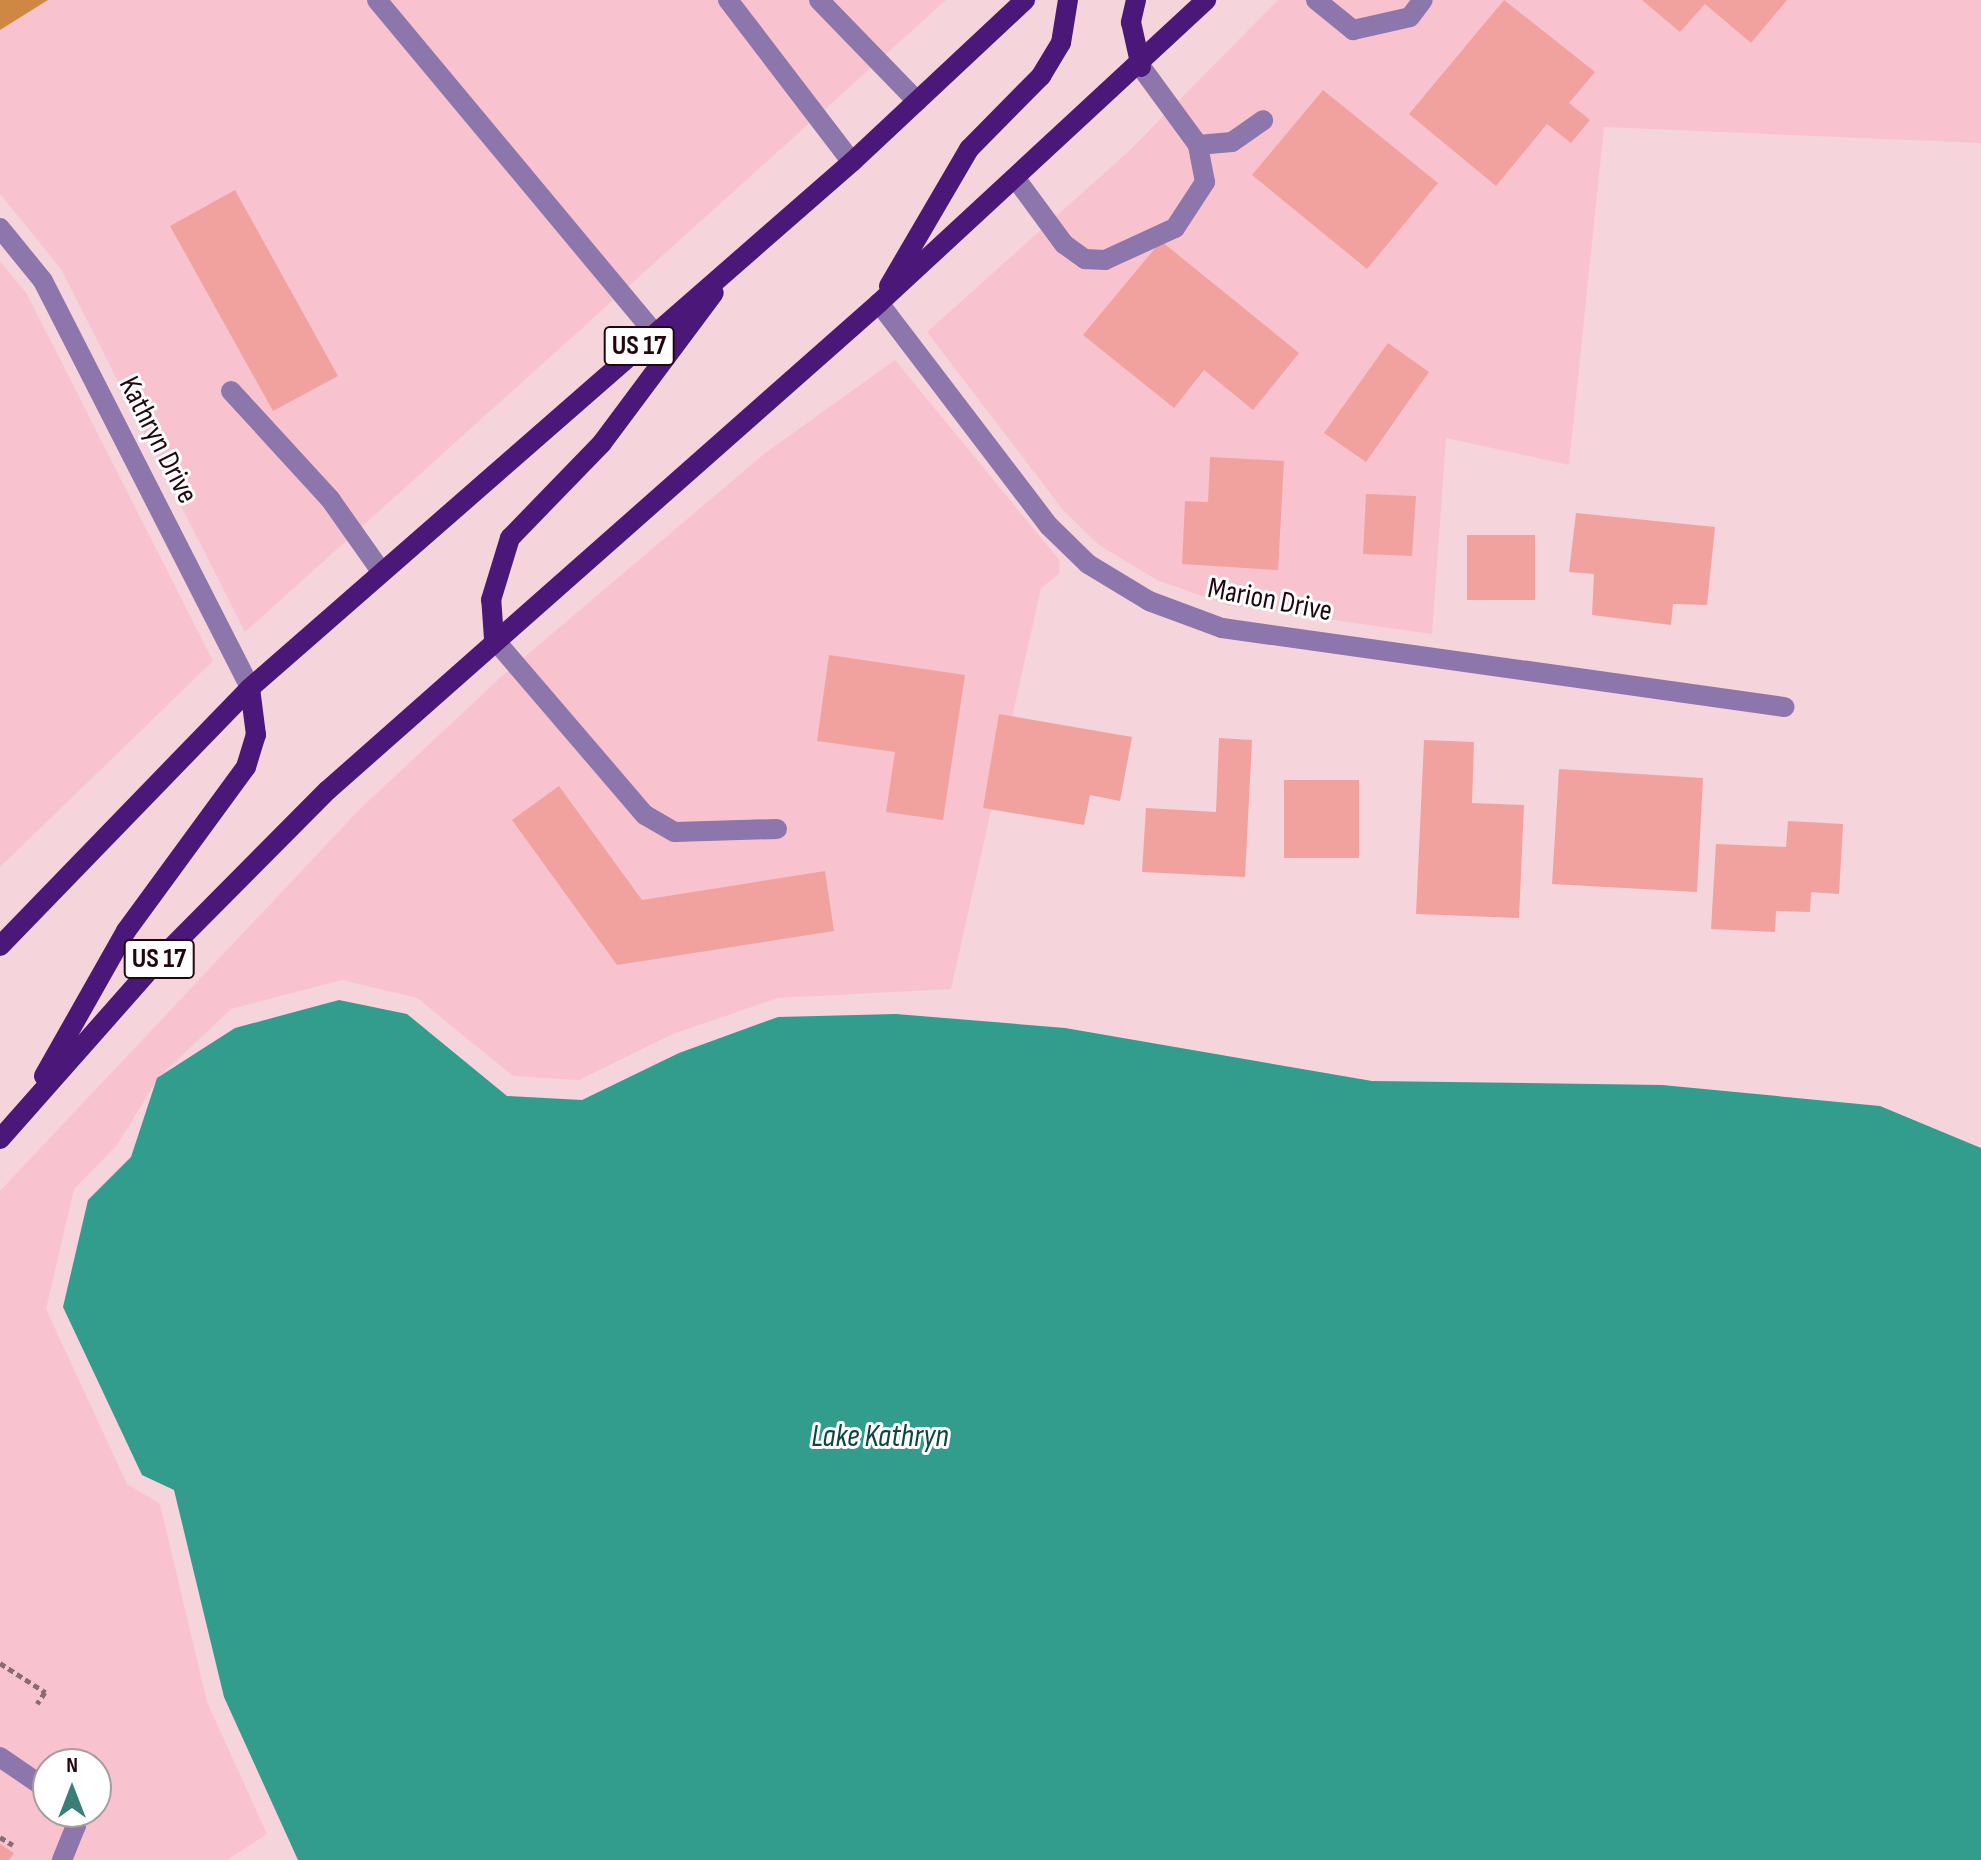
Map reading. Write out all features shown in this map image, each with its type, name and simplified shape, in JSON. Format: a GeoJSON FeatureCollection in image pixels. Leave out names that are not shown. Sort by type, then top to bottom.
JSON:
{"type":"FeatureCollection","features":[{"type":"Feature","properties":{"kind":"main road","name":"US 17"},"geometry":{"type":"LineString","coordinates":[[0,946],[250,688],[380,570],[852,162],[1025,0]]}},
{"type":"Feature","properties":{"kind":"main road"},"geometry":{"type":"LineString","coordinates":[[879,303],[969,149],[1041,76],[1061,43],[1068,0]]}},
{"type":"Feature","properties":{"kind":"main road"},"geometry":{"type":"LineString","coordinates":[[1136,0],[1131,22],[1141,67]]}},
{"type":"Feature","properties":{"kind":"main road","name":"US 17"},"geometry":{"type":"LineString","coordinates":[[0,1139],[198,920],[494,639],[879,303],[1141,67],[1206,0]]}},
{"type":"Feature","properties":{"kind":"main road"},"geometry":{"type":"LineString","coordinates":[[494,639],[491,600],[510,538],[602,443],[735,264]]}},
{"type":"Feature","properties":{"kind":"main road"},"geometry":{"type":"LineString","coordinates":[[24,1111],[126,931],[246,767],[256,735],[250,688]]}},
{"type":"Feature","properties":{"kind":"street"},"geometry":{"type":"LineString","coordinates":[[377,0],[654,333]]}},
{"type":"Feature","properties":{"kind":"street"},"geometry":{"type":"LineString","coordinates":[[728,0],[852,162]]}},
{"type":"Feature","properties":{"kind":"street"},"geometry":{"type":"LineString","coordinates":[[819,0],[917,101]]}},
{"type":"Feature","properties":{"kind":"street"},"geometry":{"type":"LineString","coordinates":[[1316,0],[1353,30],[1410,17],[1423,0]]}},
{"type":"Feature","properties":{"kind":"street"},"geometry":{"type":"LineString","coordinates":[[1016,179],[1064,244],[1085,259],[1105,260],[1175,228],[1205,182],[1198,145],[1141,67]]}},
{"type":"Feature","properties":{"kind":"street"},"geometry":{"type":"LineString","coordinates":[[1198,145],[1232,142],[1263,120]]}},
{"type":"Feature","properties":{"kind":"street","name":"Kathryn Drive"},"geometry":{"type":"LineString","coordinates":[[0,228],[43,281],[250,688]]}},
{"type":"Feature","properties":{"kind":"street","name":"Marion Drive"},"geometry":{"type":"LineString","coordinates":[[879,303],[1049,526],[1088,564],[1149,601],[1222,628],[1784,707]]}},
{"type":"Feature","properties":{"kind":"street"},"geometry":{"type":"LineString","coordinates":[[231,391],[330,499],[380,570]]}},
{"type":"Feature","properties":{"kind":"street"},"geometry":{"type":"LineString","coordinates":[[494,639],[645,815],[675,832],[777,829]]}},
{"type":"Feature","properties":{"kind":"street"},"geometry":{"type":"LineString","coordinates":[[0,1757],[32,1779]]}},
{"type":"Feature","properties":{"kind":"street"},"geometry":{"type":"LineString","coordinates":[[62,1860],[75,1828]]}},
{"type":"Feature","properties":{"kind":"path"},"geometry":{"type":"LineString","coordinates":[[0,1663],[45,1692],[37,1704]]}},
{"type":"Feature","properties":{"kind":"path"},"geometry":{"type":"LineString","coordinates":[[0,1837],[13,1845]]}},
{"type":"Feature","properties":{"kind":"shaded area"},"geometry":{"type":"Polygon","coordinates":[[[0,0],[48,0],[0,30],[0,0]]]}},
{"type":"Feature","properties":{"kind":"shaded area"},"geometry":{"type":"Polygon","coordinates":[[[48,0],[946,0],[245,632],[61,269],[0,194],[0,30],[48,0]]]}},
{"type":"Feature","properties":{"kind":"shaded area"},"geometry":{"type":"Polygon","coordinates":[[[1278,0],[1981,0],[1981,143],[1604,127],[1569,465],[1446,438],[1432,634],[1227,605],[1157,580],[1099,545],[1063,510],[927,332],[1128,152],[1278,0]]]}},
{"type":"Feature","properties":{"kind":"shaded area"},"geometry":{"type":"Polygon","coordinates":[[[0,261],[27,294],[213,661],[0,867],[0,261]]]}},
{"type":"Feature","properties":{"kind":"shaded area"},"geometry":{"type":"Polygon","coordinates":[[[895,360],[1060,561],[1059,574],[1041,588],[951,989],[778,998],[673,1034],[579,1080],[513,1076],[417,998],[342,980],[231,1009],[158,1078],[117,1145],[74,1189],[46,1309],[127,1484],[160,1504],[207,1702],[267,1834],[227,1860],[0,1860],[0,1191],[359,810],[501,677],[764,454],[895,360]]]}},
{"type":"Feature","properties":{"kind":"water","name":"Lake Kathryn"},"geometry":{"type":"Polygon","coordinates":[[[339,1000],[407,1014],[507,1096],[582,1100],[679,1053],[778,1017],[896,1014],[1065,1028],[1372,1081],[1662,1085],[1880,1106],[1981,1148],[1981,1860],[298,1860],[224,1697],[174,1490],[142,1475],[63,1307],[88,1200],[131,1157],[157,1078],[235,1028],[339,1000]]]}},
{"type":"Feature","properties":{"kind":"building"},"geometry":{"type":"Polygon","coordinates":[[[1504,0],[1595,72],[1569,103],[1590,120],[1571,143],[1547,124],[1496,186],[1409,114],[1504,0]]]}},
{"type":"Feature","properties":{"kind":"building"},"geometry":{"type":"Polygon","coordinates":[[[1642,0],[1787,0],[1751,43],[1705,4],[1680,32],[1642,0]]]}},
{"type":"Feature","properties":{"kind":"building"},"geometry":{"type":"Polygon","coordinates":[[[1323,90],[1438,183],[1367,269],[1252,175],[1323,90]]]}},
{"type":"Feature","properties":{"kind":"building"},"geometry":{"type":"Polygon","coordinates":[[[235,190],[338,376],[273,411],[170,226],[235,190]]]}},
{"type":"Feature","properties":{"kind":"building"},"geometry":{"type":"Polygon","coordinates":[[[1161,241],[1299,353],[1253,410],[1204,370],[1174,408],[1083,335],[1161,241]]]}},
{"type":"Feature","properties":{"kind":"building"},"geometry":{"type":"Polygon","coordinates":[[[1388,343],[1429,372],[1366,462],[1324,433],[1388,343]]]}},
{"type":"Feature","properties":{"kind":"building"},"geometry":{"type":"Polygon","coordinates":[[[1210,457],[1284,461],[1278,570],[1182,564],[1185,501],[1208,502],[1210,457]]]}},
{"type":"Feature","properties":{"kind":"building"},"geometry":{"type":"Polygon","coordinates":[[[1366,494],[1416,496],[1412,556],[1363,554],[1366,494]]]}},
{"type":"Feature","properties":{"kind":"building"},"geometry":{"type":"Polygon","coordinates":[[[1576,513],[1715,527],[1707,605],[1673,604],[1671,625],[1592,615],[1594,574],[1569,572],[1576,513]]]}},
{"type":"Feature","properties":{"kind":"building"},"geometry":{"type":"Polygon","coordinates":[[[1467,535],[1535,535],[1535,600],[1467,600],[1467,535]]]}},
{"type":"Feature","properties":{"kind":"building"},"geometry":{"type":"Polygon","coordinates":[[[829,655],[965,675],[943,820],[886,812],[895,752],[817,741],[829,655]]]}},
{"type":"Feature","properties":{"kind":"building"},"geometry":{"type":"Polygon","coordinates":[[[999,714],[1132,737],[1120,801],[1090,795],[1084,825],[983,808],[999,714]]]}},
{"type":"Feature","properties":{"kind":"building"},"geometry":{"type":"Polygon","coordinates":[[[1219,738],[1252,740],[1245,877],[1142,872],[1146,808],[1216,812],[1219,738]]]}},
{"type":"Feature","properties":{"kind":"building"},"geometry":{"type":"Polygon","coordinates":[[[1424,740],[1474,742],[1472,803],[1524,805],[1519,918],[1416,914],[1424,740]]]}},
{"type":"Feature","properties":{"kind":"building"},"geometry":{"type":"Polygon","coordinates":[[[1559,769],[1703,778],[1697,892],[1552,884],[1559,769]]]}},
{"type":"Feature","properties":{"kind":"building"},"geometry":{"type":"Polygon","coordinates":[[[1284,780],[1359,780],[1359,858],[1284,858],[1284,780]]]}},
{"type":"Feature","properties":{"kind":"building"},"geometry":{"type":"Polygon","coordinates":[[[559,786],[642,900],[825,871],[834,931],[617,965],[512,820],[559,786]]]}},
{"type":"Feature","properties":{"kind":"building"},"geometry":{"type":"Polygon","coordinates":[[[1788,821],[1843,824],[1839,894],[1811,892],[1810,912],[1776,911],[1775,932],[1711,929],[1716,844],[1786,847],[1788,821]]]}},
{"type":"Feature","properties":{"kind":"building"},"geometry":{"type":"Polygon","coordinates":[[[0,1844],[14,1853],[9,1860],[0,1860],[0,1844]]]}}]}
